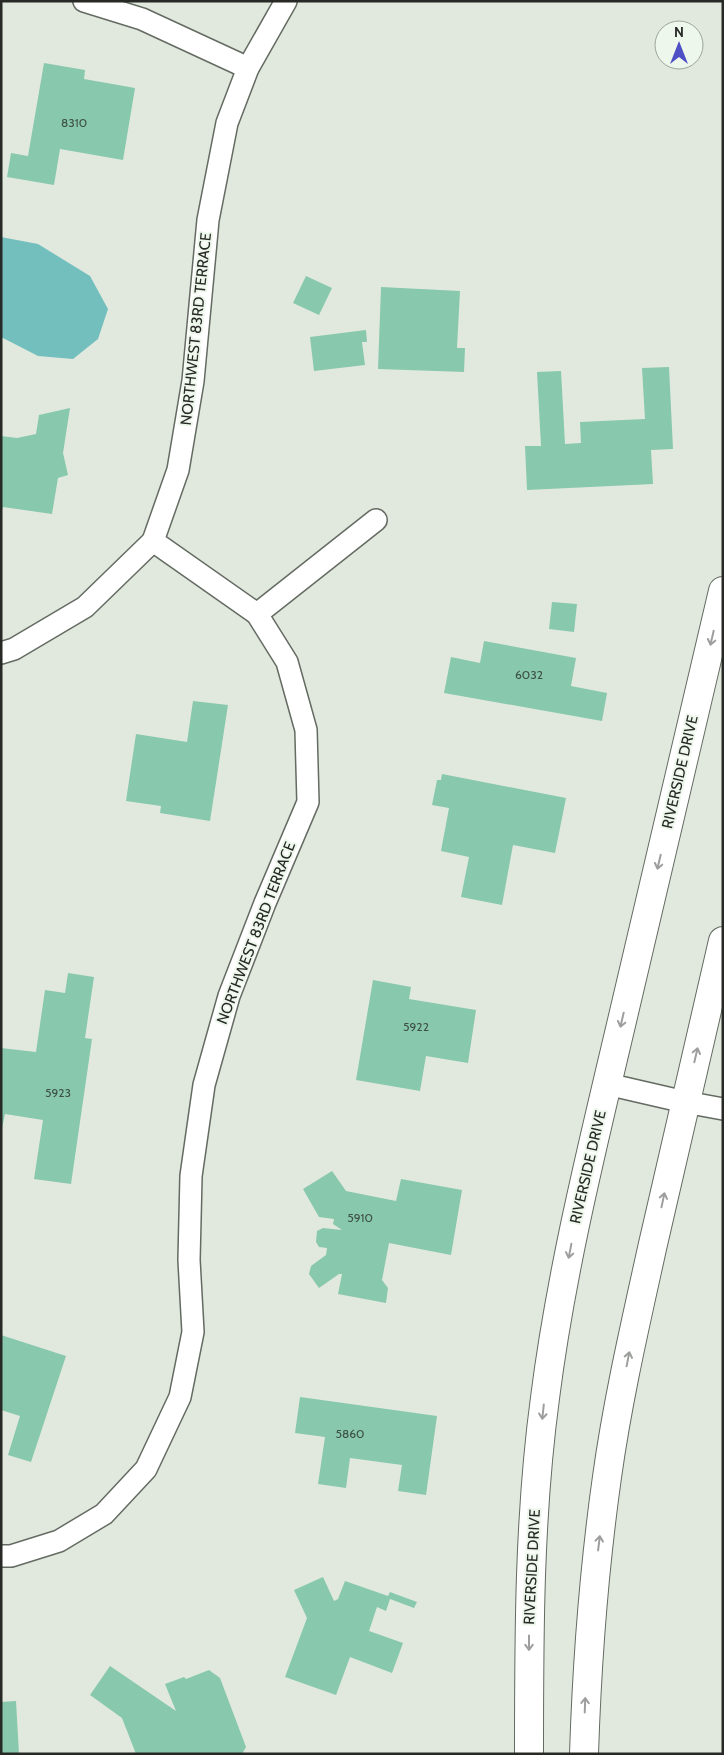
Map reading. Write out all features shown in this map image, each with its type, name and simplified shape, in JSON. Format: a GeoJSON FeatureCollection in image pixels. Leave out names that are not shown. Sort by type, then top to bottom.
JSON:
{"type":"FeatureCollection","features":[{"type":"Feature","properties":{"kind":"street"},"geometry":{"type":"LineString","coordinates":[[84,1],[142,19],[248,68]]}},
{"type":"Feature","properties":{"kind":"street","name":"NORTHWEST 83RD TERRACE"},"geometry":{"type":"LineString","coordinates":[[1,1556],[10,1556],[59,1541],[104,1514],[146,1469],[180,1397],[193,1332],[189,1260],[191,1176],[204,1084],[229,996],[265,903],[308,802],[306,730],[286,662],[257,614],[153,542],[178,470],[193,381],[208,220],[227,123],[248,68],[286,1]]}},
{"type":"Feature","properties":{"kind":"street"},"geometry":{"type":"LineString","coordinates":[[257,614],[376,520]]}},
{"type":"Feature","properties":{"kind":"street"},"geometry":{"type":"LineString","coordinates":[[1,653],[14,649],[84,607],[153,542]]}},
{"type":"Feature","properties":{"kind":"street","name":"RIVERSIDE DRIVE"},"geometry":{"type":"LineString","coordinates":[[528,1754],[528,1612],[531,1539],[544,1400],[559,1308],[575,1226],[607,1084],[723,590]]}},
{"type":"Feature","properties":{"kind":"street"},"geometry":{"type":"LineString","coordinates":[[584,1754],[587,1662],[607,1476],[632,1338],[723,941]]}},
{"type":"Feature","properties":{"kind":"street"},"geometry":{"type":"LineString","coordinates":[[607,1084],[723,1109]]}},
{"type":"Feature","properties":{"kind":"water"},"geometry":{"type":"Polygon","coordinates":[[[1,237],[38,244],[90,276],[108,309],[98,339],[73,359],[38,356],[1,337],[1,237]]]}},
{"type":"Feature","properties":{"kind":"building"},"geometry":{"type":"Polygon","coordinates":[[[44,63],[85,70],[84,79],[135,88],[123,160],[60,149],[54,185],[7,177],[11,153],[28,156],[44,63]]]}},
{"type":"Feature","properties":{"kind":"building"},"geometry":{"type":"Polygon","coordinates":[[[306,276],[332,288],[319,315],[293,303],[306,276]]]}},
{"type":"Feature","properties":{"kind":"building"},"geometry":{"type":"Polygon","coordinates":[[[381,287],[460,291],[457,348],[465,348],[464,372],[378,369],[381,287]]]}},
{"type":"Feature","properties":{"kind":"building"},"geometry":{"type":"Polygon","coordinates":[[[366,330],[367,342],[362,342],[365,365],[314,371],[310,337],[366,330]]]}},
{"type":"Feature","properties":{"kind":"building"},"geometry":{"type":"Polygon","coordinates":[[[669,367],[673,449],[651,450],[653,484],[527,490],[525,446],[541,446],[537,372],[561,371],[565,444],[581,443],[580,422],[645,419],[642,368],[669,367]]]}},
{"type":"Feature","properties":{"kind":"building"},"geometry":{"type":"Polygon","coordinates":[[[70,408],[63,453],[68,475],[58,478],[52,514],[3,507],[1,514],[1,436],[17,438],[36,434],[39,415],[70,408]]]}},
{"type":"Feature","properties":{"kind":"building"},"geometry":{"type":"Polygon","coordinates":[[[552,602],[577,604],[574,632],[549,629],[552,602]]]}},
{"type":"Feature","properties":{"kind":"building"},"geometry":{"type":"Polygon","coordinates":[[[484,641],[576,658],[571,686],[607,693],[602,721],[444,693],[451,657],[480,663],[484,641]]]}},
{"type":"Feature","properties":{"kind":"building"},"geometry":{"type":"Polygon","coordinates":[[[193,701],[228,705],[210,821],[160,813],[161,806],[126,801],[136,734],[187,742],[193,701]]]}},
{"type":"Feature","properties":{"kind":"building"},"geometry":{"type":"Polygon","coordinates":[[[442,774],[566,798],[555,853],[513,845],[502,905],[461,897],[469,857],[441,851],[449,808],[432,805],[437,780],[441,780],[442,774]]]}},
{"type":"Feature","properties":{"kind":"building"},"geometry":{"type":"Polygon","coordinates":[[[68,973],[94,977],[85,1038],[92,1039],[71,1184],[34,1179],[43,1120],[5,1114],[1,1133],[1,1048],[36,1052],[45,990],[65,993],[68,973]]]}},
{"type":"Feature","properties":{"kind":"building"},"geometry":{"type":"Polygon","coordinates":[[[373,980],[411,987],[409,999],[476,1010],[468,1063],[426,1056],[420,1091],[356,1080],[373,980]]]}},
{"type":"Feature","properties":{"kind":"building"},"geometry":{"type":"Polygon","coordinates":[[[332,1171],[346,1191],[396,1201],[401,1179],[462,1190],[451,1255],[389,1243],[382,1280],[388,1288],[386,1303],[338,1294],[342,1274],[339,1274],[319,1288],[309,1274],[311,1266],[326,1255],[327,1248],[319,1247],[316,1242],[317,1231],[323,1228],[342,1230],[333,1224],[334,1219],[319,1217],[303,1189],[332,1171]]]}},
{"type":"Feature","properties":{"kind":"building"},"geometry":{"type":"Polygon","coordinates":[[[1,1335],[66,1356],[31,1462],[8,1455],[20,1416],[1,1410],[1,1335]]]}},
{"type":"Feature","properties":{"kind":"building"},"geometry":{"type":"Polygon","coordinates":[[[300,1397],[437,1416],[426,1495],[398,1491],[402,1465],[350,1458],[346,1488],[318,1484],[325,1437],[295,1433],[300,1397]]]}},
{"type":"Feature","properties":{"kind":"building"},"geometry":{"type":"Polygon","coordinates":[[[323,1577],[334,1601],[338,1599],[345,1581],[388,1596],[390,1592],[417,1602],[414,1608],[390,1599],[386,1611],[377,1607],[369,1631],[403,1643],[392,1673],[350,1657],[336,1695],[285,1677],[307,1618],[294,1590],[323,1577]]]}},
{"type":"Feature","properties":{"kind":"building"},"geometry":{"type":"Polygon","coordinates":[[[110,1666],[176,1711],[165,1684],[184,1677],[186,1679],[209,1670],[220,1678],[246,1747],[242,1754],[136,1754],[122,1718],[90,1695],[110,1666]]]}},
{"type":"Feature","properties":{"kind":"building"},"geometry":{"type":"Polygon","coordinates":[[[16,1701],[19,1754],[1,1754],[1,1702],[16,1701]]]}}]}
